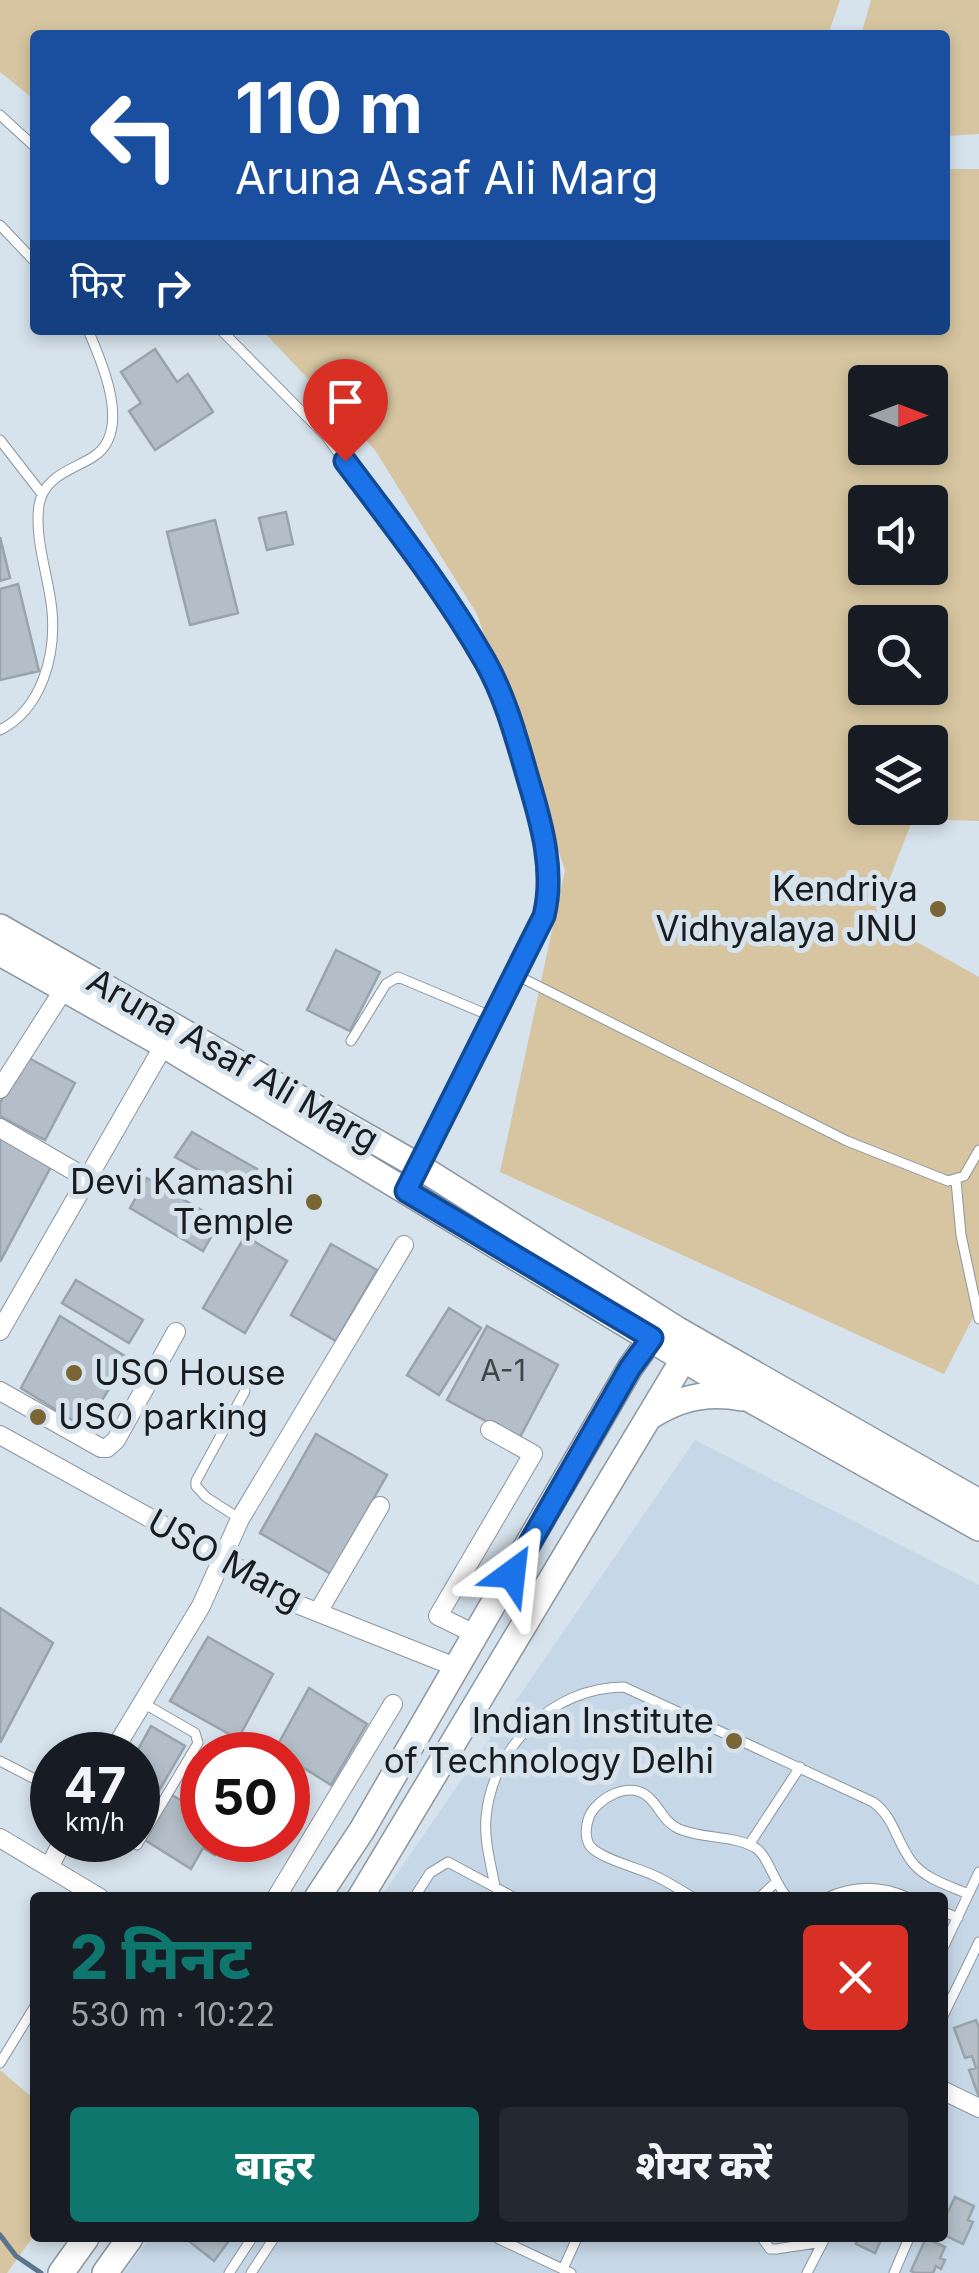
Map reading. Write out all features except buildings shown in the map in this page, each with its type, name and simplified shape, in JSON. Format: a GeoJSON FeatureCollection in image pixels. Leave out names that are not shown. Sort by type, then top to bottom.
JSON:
{"type":"FeatureCollection","features":[{"type":"Feature","properties":{"kind":"main road","name":"Aruna Asaf Ali Marg"},"geometry":{"type":"LineString","coordinates":[[0,926],[420,1167],[690,1349],[979,1502]]}},
{"type":"Feature","properties":{"kind":"main road","name":"Aruna Asaf Ali Marg"},"geometry":{"type":"LineString","coordinates":[[0,953],[164,1045],[406,1191],[658,1329]]}},
{"type":"Feature","properties":{"kind":"main road"},"geometry":{"type":"LineString","coordinates":[[322,1892],[458,1668],[630,1368],[658,1329]]}},
{"type":"Feature","properties":{"kind":"main road","name":"Aruna Asaf Ali Marg"},"geometry":{"type":"LineString","coordinates":[[690,1349],[753,1401],[979,1528]]}},
{"type":"Feature","properties":{"kind":"main road"},"geometry":{"type":"LineString","coordinates":[[364,1892],[690,1349]]}},
{"type":"Feature","properties":{"kind":"main road"},"geometry":{"type":"LineString","coordinates":[[648,1418],[672,1404],[698,1396],[726,1395],[753,1401]]}},
{"type":"Feature","properties":{"kind":"main road"},"geometry":{"type":"LineString","coordinates":[[61,2273],[83,2242]]}},
{"type":"Feature","properties":{"kind":"main road"},"geometry":{"type":"LineString","coordinates":[[106,2273],[127,2242]]}},
{"type":"Feature","properties":{"kind":"street"},"geometry":{"type":"LineString","coordinates":[[0,1089],[64,988]]}},
{"type":"Feature","properties":{"kind":"street"},"geometry":{"type":"LineString","coordinates":[[0,1331],[164,1045]]}},
{"type":"Feature","properties":{"kind":"street"},"geometry":{"type":"LineString","coordinates":[[0,1128],[88,1179]]}},
{"type":"Feature","properties":{"kind":"street"},"geometry":{"type":"LineString","coordinates":[[406,1191],[420,1167]]}},
{"type":"Feature","properties":{"kind":"street"},"geometry":{"type":"LineString","coordinates":[[125,1732],[201,1606],[240,1519],[404,1245]]}},
{"type":"Feature","properties":{"kind":"street"},"geometry":{"type":"LineString","coordinates":[[0,1390],[100,1448],[107,1448],[116,1440],[176,1332]]}},
{"type":"Feature","properties":{"kind":"street"},"geometry":{"type":"LineString","coordinates":[[477,1635],[438,1616],[533,1454],[490,1430]]}},
{"type":"Feature","properties":{"kind":"street","name":"USO Marg"},"geometry":{"type":"LineString","coordinates":[[0,1435],[224,1560],[269,1590],[458,1668]]}},
{"type":"Feature","properties":{"kind":"street"},"geometry":{"type":"LineString","coordinates":[[318,1612],[380,1506]]}},
{"type":"Feature","properties":{"kind":"street"},"geometry":{"type":"LineString","coordinates":[[280,1892],[392,1704]]}},
{"type":"Feature","properties":{"kind":"street"},"geometry":{"type":"LineString","coordinates":[[0,1838],[91,1892]]}},
{"type":"Feature","properties":{"kind":"street"},"geometry":{"type":"LineString","coordinates":[[50,1866],[52,1862]]}},
{"type":"Feature","properties":{"kind":"street"},"geometry":{"type":"LineString","coordinates":[[948,2093],[979,2108]]}},
{"type":"Feature","properties":{"kind":"lane"},"geometry":{"type":"LineString","coordinates":[[0,114],[30,142]]}},
{"type":"Feature","properties":{"kind":"lane"},"geometry":{"type":"LineString","coordinates":[[0,226],[30,257]]}},
{"type":"Feature","properties":{"kind":"lane"},"geometry":{"type":"LineString","coordinates":[[0,730],[24,714],[35,698],[43,681],[50,642],[52,614],[38,509],[42,494],[66,469],[104,447],[111,430],[106,369],[90,335]]}},
{"type":"Feature","properties":{"kind":"lane"},"geometry":{"type":"LineString","coordinates":[[225,335],[326,436],[433,582],[495,682],[540,816],[549,886],[544,916],[420,1167]]}},
{"type":"Feature","properties":{"kind":"lane"},"geometry":{"type":"LineString","coordinates":[[0,440],[42,494]]}},
{"type":"Feature","properties":{"kind":"lane"},"geometry":{"type":"LineString","coordinates":[[516,975],[847,1141],[956,1181]]}},
{"type":"Feature","properties":{"kind":"lane"},"geometry":{"type":"LineString","coordinates":[[351,1041],[386,984],[398,976],[493,1017]]}},
{"type":"Feature","properties":{"kind":"lane"},"geometry":{"type":"LineString","coordinates":[[956,1181],[964,1176],[979,1150]]}},
{"type":"Feature","properties":{"kind":"lane"},"geometry":{"type":"LineString","coordinates":[[956,1181],[960,1235],[979,1319]]}},
{"type":"Feature","properties":{"kind":"lane"},"geometry":{"type":"LineString","coordinates":[[240,1519],[206,1497],[196,1481],[245,1391]]}},
{"type":"Feature","properties":{"kind":"lane"},"geometry":{"type":"LineString","coordinates":[[495,1887],[486,1820],[496,1778],[516,1743],[558,1702],[575,1694],[624,1686],[882,1809],[919,1870],[968,1894]]}},
{"type":"Feature","properties":{"kind":"lane"},"geometry":{"type":"LineString","coordinates":[[143,1702],[195,1733],[198,1743],[160,1806]]}},
{"type":"Feature","properties":{"kind":"lane"},"geometry":{"type":"LineString","coordinates":[[0,1761],[30,1777]]}},
{"type":"Feature","properties":{"kind":"lane"},"geometry":{"type":"LineString","coordinates":[[749,1845],[800,1767]]}},
{"type":"Feature","properties":{"kind":"lane"},"geometry":{"type":"LineString","coordinates":[[684,1892],[656,1876],[599,1854],[590,1846],[587,1822],[602,1799],[640,1792],[680,1830],[749,1845],[760,1852],[783,1892]]}},
{"type":"Feature","properties":{"kind":"lane"},"geometry":{"type":"LineString","coordinates":[[418,1892],[430,1873],[444,1862],[504,1892]]}},
{"type":"Feature","properties":{"kind":"lane"},"geometry":{"type":"LineString","coordinates":[[948,1938],[979,1872]]}},
{"type":"Feature","properties":{"kind":"lane"},"geometry":{"type":"LineString","coordinates":[[765,1892],[775,1882]]}},
{"type":"Feature","properties":{"kind":"lane"},"geometry":{"type":"LineString","coordinates":[[845,1892],[877,1888],[890,1892]]}},
{"type":"Feature","properties":{"kind":"lane"},"geometry":{"type":"LineString","coordinates":[[948,1914],[958,1918]]}},
{"type":"Feature","properties":{"kind":"lane"},"geometry":{"type":"LineString","coordinates":[[948,2006],[979,1942]]}},
{"type":"Feature","properties":{"kind":"lane"},"geometry":{"type":"LineString","coordinates":[[0,2063],[30,2014]]}},
{"type":"Feature","properties":{"kind":"lane"},"geometry":{"type":"LineString","coordinates":[[229,2273],[249,2242]]}},
{"type":"Feature","properties":{"kind":"lane"},"geometry":{"type":"LineString","coordinates":[[250,2273],[271,2242]]}},
{"type":"Feature","properties":{"kind":"lane"},"geometry":{"type":"LineString","coordinates":[[505,2242],[567,2271],[577,2242]]}},
{"type":"Feature","properties":{"kind":"lane"},"geometry":{"type":"LineString","coordinates":[[765,2242],[776,2250],[814,2242]]}},
{"type":"Feature","properties":{"kind":"lane"},"geometry":{"type":"LineString","coordinates":[[808,2273],[823,2242]]}},
{"type":"Feature","properties":{"kind":"lane"},"geometry":{"type":"LineString","coordinates":[[894,2273],[907,2242]]}},
{"type":"Feature","properties":{"kind":"shaded area"},"geometry":{"type":"Polygon","coordinates":[[[0,0],[840,0],[830,30],[30,30],[30,96],[0,72],[0,0]]]}},
{"type":"Feature","properties":{"kind":"shaded area"},"geometry":{"type":"Polygon","coordinates":[[[871,0],[979,0],[979,134],[950,136],[950,30],[862,30],[871,0]]]}},
{"type":"Feature","properties":{"kind":"shaded area"},"geometry":{"type":"Polygon","coordinates":[[[950,169],[979,169],[979,821],[948,820],[948,725],[848,725],[848,825],[911,825],[874,918],[979,977],[979,1306],[944,1374],[500,1172],[565,870],[477,614],[375,450],[267,335],[950,335],[950,169]]]}},
{"type":"Feature","properties":{"kind":"shaded area","name":"Indian Institute of Technology Delhi"},"geometry":{"type":"Polygon","coordinates":[[[695,1440],[979,1585],[979,2273],[124,2273],[146,2242],[948,2242],[948,1892],[384,1892],[695,1440]]]}},
{"type":"Feature","properties":{"kind":"shaded area"},"geometry":{"type":"Polygon","coordinates":[[[0,2070],[30,2096],[30,2241],[7,2273],[0,2273],[0,2070]]]}},
{"type":"Feature","properties":{"kind":"waterway"},"geometry":{"type":"LineString","coordinates":[[0,2235],[16,2256],[41,2273]]}},
{"type":"Feature","properties":{"kind":"place","name":"Kendriya Vidhyalaya JNU"},"geometry":{"type":"Point","coordinates":[938,909]}},
{"type":"Feature","properties":{"kind":"place","name":"Devi Kamashi Temple"},"geometry":{"type":"Point","coordinates":[314,1202]}},
{"type":"Feature","properties":{"kind":"place","name":"USO House"},"geometry":{"type":"Point","coordinates":[74,1373]}},
{"type":"Feature","properties":{"kind":"place","name":"USO parking"},"geometry":{"type":"Point","coordinates":[38,1417]}},
{"type":"Feature","properties":{"kind":"place","name":"Indian Institute of Technology Delhi"},"geometry":{"type":"Point","coordinates":[734,1741]}},
{"type":"Feature","properties":{"kind":"route"},"geometry":{"type":"LineString","coordinates":[[345,461],[486,662],[511,722],[540,816],[549,886],[544,916],[406,1191],[652,1338],[630,1368],[512,1574]]}}]}
